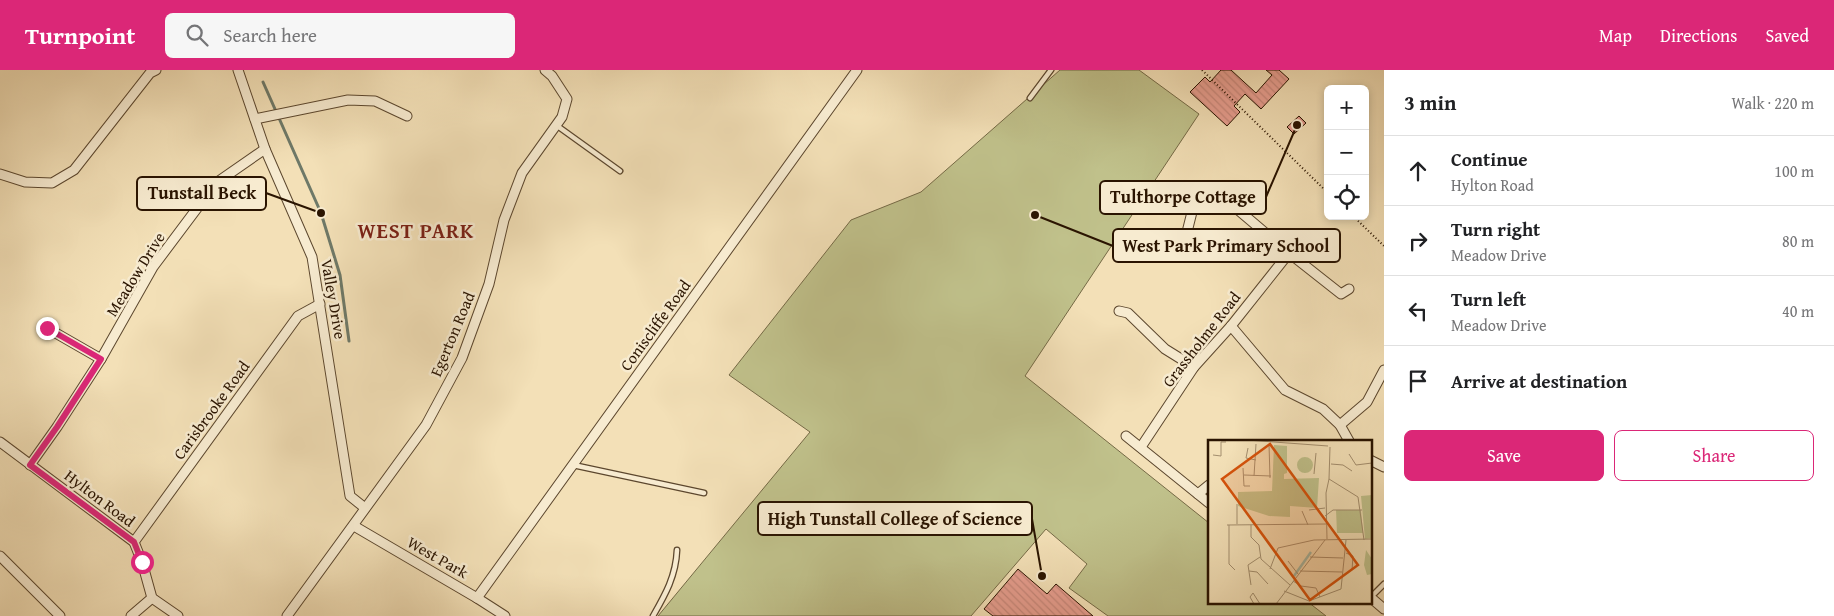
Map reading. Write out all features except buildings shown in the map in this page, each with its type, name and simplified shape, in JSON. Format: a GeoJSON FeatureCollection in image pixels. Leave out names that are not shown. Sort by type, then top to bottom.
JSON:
{"type":"FeatureCollection","features":[{"type":"Feature","properties":{"kind":"street"},"geometry":{"type":"LineString","coordinates":[[0,174],[25,182],[52,183],[74,170],[150,73],[156,70]]}},
{"type":"Feature","properties":{"kind":"street","name":"Valley Drive"},"geometry":{"type":"LineString","coordinates":[[238,70],[265,149],[312,257],[350,496],[365,508]]}},
{"type":"Feature","properties":{"kind":"street","name":"Egerton Road"},"geometry":{"type":"LineString","coordinates":[[287,616],[426,426],[462,358],[489,284],[504,220],[522,173],[562,116],[567,99],[552,76],[545,70]]}},
{"type":"Feature","properties":{"kind":"street","name":"Coniscliffe Road"},"geometry":{"type":"LineString","coordinates":[[477,598],[857,70]]}},
{"type":"Feature","properties":{"kind":"street"},"geometry":{"type":"LineString","coordinates":[[255,119],[348,100],[375,101],[407,116]]}},
{"type":"Feature","properties":{"kind":"street","name":"Meadow Drive"},"geometry":{"type":"LineString","coordinates":[[30,465],[101,359],[153,267],[216,183],[265,149]]}},
{"type":"Feature","properties":{"kind":"street"},"geometry":{"type":"LineString","coordinates":[[1182,237],[1187,232],[1193,208],[1201,196],[1216,194],[1230,203],[1341,294],[1349,289]]}},
{"type":"Feature","properties":{"kind":"street","name":"Grassholme Road"},"geometry":{"type":"LineString","coordinates":[[1141,447],[1194,367],[1231,326],[1289,253]]}},
{"type":"Feature","properties":{"kind":"street","name":"Carisbrooke Road"},"geometry":{"type":"LineString","coordinates":[[134,542],[298,316],[320,304]]}},
{"type":"Feature","properties":{"kind":"street"},"geometry":{"type":"LineString","coordinates":[[1119,311],[1128,313],[1165,348],[1194,367]]}},
{"type":"Feature","properties":{"kind":"street"},"geometry":{"type":"LineString","coordinates":[[1231,326],[1285,390],[1323,408],[1340,425],[1348,440]]}},
{"type":"Feature","properties":{"kind":"street"},"geometry":{"type":"LineString","coordinates":[[47,328],[101,359]]}},
{"type":"Feature","properties":{"kind":"street"},"geometry":{"type":"LineString","coordinates":[[1340,425],[1367,402],[1384,370]]}},
{"type":"Feature","properties":{"kind":"street"},"geometry":{"type":"LineString","coordinates":[[1126,436],[1208,502]]}},
{"type":"Feature","properties":{"kind":"street","name":"Hylton Road"},"geometry":{"type":"LineString","coordinates":[[0,442],[134,542],[152,598]]}},
{"type":"Feature","properties":{"kind":"street"},"geometry":{"type":"LineString","coordinates":[[1372,461],[1384,467]]}},
{"type":"Feature","properties":{"kind":"street"},"geometry":{"type":"LineString","coordinates":[[1198,494],[1208,486]]}},
{"type":"Feature","properties":{"kind":"street","name":"West Park"},"geometry":{"type":"LineString","coordinates":[[354,526],[505,616]]}},
{"type":"Feature","properties":{"kind":"street"},"geometry":{"type":"LineString","coordinates":[[0,556],[60,616]]}},
{"type":"Feature","properties":{"kind":"street"},"geometry":{"type":"LineString","coordinates":[[131,616],[152,598],[178,616]]}},
{"type":"Feature","properties":{"kind":"street"},"geometry":{"type":"LineString","coordinates":[[1372,598],[1384,609]]}},
{"type":"Feature","properties":{"kind":"lane"},"geometry":{"type":"LineString","coordinates":[[1030,98],[1051,70]]}},
{"type":"Feature","properties":{"kind":"lane"},"geometry":{"type":"LineString","coordinates":[[556,125],[620,170]]}},
{"type":"Feature","properties":{"kind":"lane"},"geometry":{"type":"LineString","coordinates":[[573,465],[704,493]]}},
{"type":"Feature","properties":{"kind":"lane"},"geometry":{"type":"LineString","coordinates":[[653,616],[669,588],[678,550]]}},
{"type":"Feature","properties":{"kind":"lane"},"geometry":{"type":"LineString","coordinates":[[1372,596],[1384,584]]}},
{"type":"Feature","properties":{"kind":"path"},"geometry":{"type":"LineString","coordinates":[[1202,70],[1324,188]]}},
{"type":"Feature","properties":{"kind":"path"},"geometry":{"type":"LineString","coordinates":[[1356,220],[1384,246]]}},
{"type":"Feature","properties":{"kind":"green space"},"geometry":{"type":"Polygon","coordinates":[[[1060,70],[1139,70],[1199,114],[1025,376],[1208,522],[1208,604],[1311,604],[1326,616],[1108,616],[1069,588],[1087,564],[1046,529],[971,616],[658,616],[810,432],[729,375],[851,220],[921,192],[1060,70]]]}},
{"type":"Feature","properties":{"kind":"waterway"},"geometry":{"type":"LineString","coordinates":[[263,82],[321,213],[340,275],[349,341]]}},
{"type":"Feature","properties":{"kind":"place","name":"Tulthorpe Cottage"},"geometry":{"type":"Point","coordinates":[1297,125]}},
{"type":"Feature","properties":{"kind":"place","name":"Tunstall Beck"},"geometry":{"type":"Point","coordinates":[321,213]}},
{"type":"Feature","properties":{"kind":"place","name":"West Park Primary School"},"geometry":{"type":"Point","coordinates":[1035,215]}},
{"type":"Feature","properties":{"kind":"place","name":"High Tunstall College of Science"},"geometry":{"type":"Point","coordinates":[1042,576]}},
{"type":"Feature","properties":{"kind":"district","name":"WEST PARK"},"geometry":{"type":"Point","coordinates":[416,231]}},
{"type":"Feature","properties":{"kind":"route"},"geometry":{"type":"LineString","coordinates":[[47,328],[101,359],[30,465],[134,542],[142,562]]}}]}
